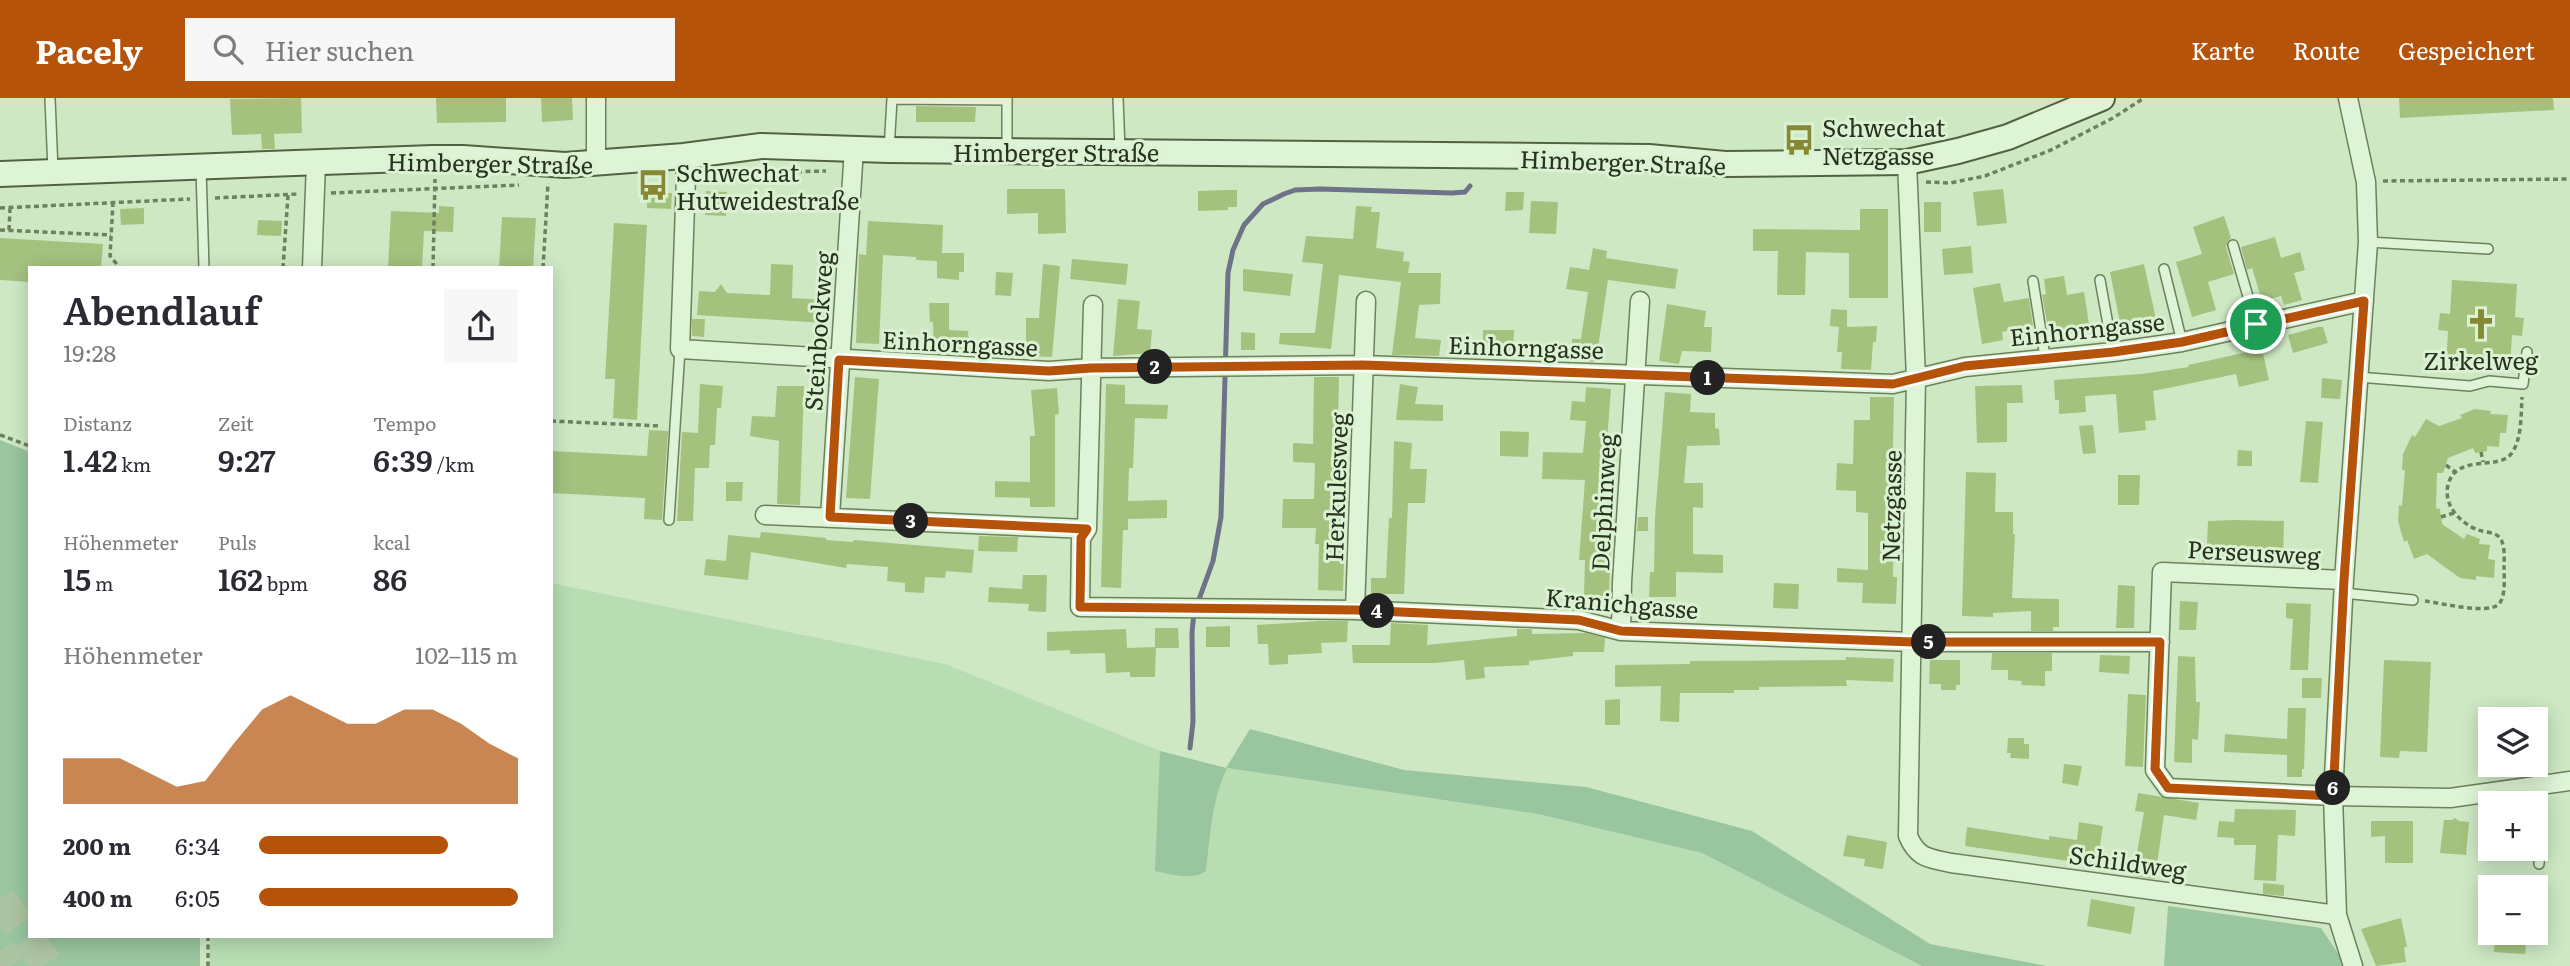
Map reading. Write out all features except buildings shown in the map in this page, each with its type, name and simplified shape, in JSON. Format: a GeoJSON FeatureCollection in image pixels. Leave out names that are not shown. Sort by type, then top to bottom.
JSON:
{"type":"FeatureCollection","features":[{"type":"Feature","properties":{"kind":"main road","name":"Himberger Straße"},"geometry":{"type":"LineString","coordinates":[[0,174],[433,158],[548,165],[684,156],[761,146],[888,150],[1649,157],[1738,164],[1907,162],[2008,137],[2102,98]]}},
{"type":"Feature","properties":{"kind":"street"},"geometry":{"type":"LineString","coordinates":[[596,98],[596,163]]}},
{"type":"Feature","properties":{"kind":"street"},"geometry":{"type":"LineString","coordinates":[[2348,98],[2366,182],[2368,243],[2344,587],[2333,796],[2337,915],[2353,966]]}},
{"type":"Feature","properties":{"kind":"street","name":"Steinbockweg"},"geometry":{"type":"LineString","coordinates":[[830,517],[854,149]]}},
{"type":"Feature","properties":{"kind":"street"},"geometry":{"type":"LineString","coordinates":[[680,349],[686,177],[684,156]]}},
{"type":"Feature","properties":{"kind":"street","name":"Netzgasse"},"geometry":{"type":"LineString","coordinates":[[1907,162],[1916,378],[1908,836],[1914,850]]}},
{"type":"Feature","properties":{"kind":"street"},"geometry":{"type":"LineString","coordinates":[[312,266],[316,163]]}},
{"type":"Feature","properties":{"kind":"street","name":"Herkulesweg"},"geometry":{"type":"LineString","coordinates":[[1356,610],[1366,301]]}},
{"type":"Feature","properties":{"kind":"street","name":"Delphinweg"},"geometry":{"type":"LineString","coordinates":[[1621,631],[1640,301]]}},
{"type":"Feature","properties":{"kind":"street","name":"Einhorngasse"},"geometry":{"type":"LineString","coordinates":[[680,349],[1049,371],[1091,368],[1363,365],[1893,384],[1965,366],[2113,352],[2182,342],[2364,301]]}},
{"type":"Feature","properties":{"kind":"street"},"geometry":{"type":"LineString","coordinates":[[765,515],[1087,529],[1093,304]]}},
{"type":"Feature","properties":{"kind":"street","name":"Kranichgasse"},"geometry":{"type":"LineString","coordinates":[[1087,529],[1081,538],[1080,607],[1356,610],[1579,620],[1621,631],[1913,642],[2160,642]]}},
{"type":"Feature","properties":{"kind":"street","name":"Perseusweg"},"geometry":{"type":"LineString","coordinates":[[2160,642],[2162,572],[2344,587]]}},
{"type":"Feature","properties":{"kind":"street"},"geometry":{"type":"LineString","coordinates":[[2160,642],[2155,769],[2168,788],[2333,796],[2450,798],[2570,780]]}},
{"type":"Feature","properties":{"kind":"street","name":"Schildweg"},"geometry":{"type":"LineString","coordinates":[[1914,850],[1925,857],[1951,863],[2337,915]]}},
{"type":"Feature","properties":{"kind":"lane"},"geometry":{"type":"LineString","coordinates":[[50,98],[53,173]]}},
{"type":"Feature","properties":{"kind":"lane"},"geometry":{"type":"LineString","coordinates":[[1118,98],[1120,151]]}},
{"type":"Feature","properties":{"kind":"lane"},"geometry":{"type":"LineString","coordinates":[[888,150],[892,99],[1007,99],[1007,151]]}},
{"type":"Feature","properties":{"kind":"lane"},"geometry":{"type":"LineString","coordinates":[[201,167],[204,266]]}},
{"type":"Feature","properties":{"kind":"lane"},"geometry":{"type":"LineString","coordinates":[[2368,243],[2488,249]]}},
{"type":"Feature","properties":{"kind":"lane"},"geometry":{"type":"LineString","coordinates":[[2233,245],[2256,324]]}},
{"type":"Feature","properties":{"kind":"lane"},"geometry":{"type":"LineString","coordinates":[[2164,269],[2182,342]]}},
{"type":"Feature","properties":{"kind":"lane"},"geometry":{"type":"LineString","coordinates":[[2100,280],[2113,352]]}},
{"type":"Feature","properties":{"kind":"lane"},"geometry":{"type":"LineString","coordinates":[[2033,281],[2045,357]]}},
{"type":"Feature","properties":{"kind":"lane"},"geometry":{"type":"LineString","coordinates":[[668,520],[680,349]]}},
{"type":"Feature","properties":{"kind":"lane"},"geometry":{"type":"LineString","coordinates":[[2358,377],[2470,386],[2489,381],[2522,384],[2528,352]]}},
{"type":"Feature","properties":{"kind":"lane"},"geometry":{"type":"LineString","coordinates":[[2344,587],[2413,600]]}},
{"type":"Feature","properties":{"kind":"lane"},"geometry":{"type":"LineString","coordinates":[[2539,864],[2542,786]]}},
{"type":"Feature","properties":{"kind":"path"},"geometry":{"type":"LineString","coordinates":[[433,158],[437,190],[433,266]]}},
{"type":"Feature","properties":{"kind":"path"},"geometry":{"type":"LineString","coordinates":[[2366,182],[2570,179]]}},
{"type":"Feature","properties":{"kind":"path"},"geometry":{"type":"LineString","coordinates":[[536,184],[548,183],[543,266]]}},
{"type":"Feature","properties":{"kind":"path"},"geometry":{"type":"LineString","coordinates":[[0,208],[524,184]]}},
{"type":"Feature","properties":{"kind":"path"},"geometry":{"type":"LineString","coordinates":[[284,266],[288,195]]}},
{"type":"Feature","properties":{"kind":"path"},"geometry":{"type":"LineString","coordinates":[[113,202],[110,256],[118,266]]}},
{"type":"Feature","properties":{"kind":"path"},"geometry":{"type":"LineString","coordinates":[[9,230],[10,208]]}},
{"type":"Feature","properties":{"kind":"path"},"geometry":{"type":"LineString","coordinates":[[0,230],[111,235]]}},
{"type":"Feature","properties":{"kind":"path"},"geometry":{"type":"LineString","coordinates":[[2413,600],[2481,609],[2497,605],[2501,601],[2504,585],[2503,546],[2497,535],[2476,529],[2454,513],[2447,490],[2455,473],[2483,462],[2506,459],[2515,448],[2522,384]]}},
{"type":"Feature","properties":{"kind":"path"},"geometry":{"type":"LineString","coordinates":[[553,421],[674,427]]}},
{"type":"Feature","properties":{"kind":"path"},"geometry":{"type":"LineString","coordinates":[[0,435],[28,445]]}},
{"type":"Feature","properties":{"kind":"path"},"geometry":{"type":"LineString","coordinates":[[2481,452],[2483,462]]}},
{"type":"Feature","properties":{"kind":"path"},"geometry":{"type":"LineString","coordinates":[[2446,465],[2455,473]]}},
{"type":"Feature","properties":{"kind":"path"},"geometry":{"type":"LineString","coordinates":[[2441,517],[2454,513]]}},
{"type":"Feature","properties":{"kind":"path"},"geometry":{"type":"LineString","coordinates":[[2473,537],[2476,529]]}},
{"type":"Feature","properties":{"kind":"path"},"geometry":{"type":"LineString","coordinates":[[208,938],[208,966]]}},
{"type":"Feature","properties":{"kind":"green space"},"geometry":{"type":"Polygon","coordinates":[[[0,440],[28,451],[28,938],[200,938],[200,966],[0,966],[0,440]]]}},
{"type":"Feature","properties":{"kind":"green space"},"geometry":{"type":"Polygon","coordinates":[[[553,583],[945,664],[1160,751],[1226,768],[1538,814],[1702,853],[1922,966],[209,966],[211,938],[553,938],[553,583]]]}},
{"type":"Feature","properties":{"kind":"green space"},"geometry":{"type":"Polygon","coordinates":[[[1250,729],[1404,770],[1586,787],[1752,831],[1930,944],[2047,966],[1922,966],[1702,853],[1538,814],[1227,768],[1215,805],[1206,871],[1189,876],[1155,871],[1160,751],[1226,768],[1250,729]]]}},
{"type":"Feature","properties":{"kind":"green space"},"geometry":{"type":"Polygon","coordinates":[[[2168,906],[2321,928],[2339,955],[2342,966],[2164,966],[2168,906]]]}},
{"type":"Feature","properties":{"kind":"waterway"},"geometry":{"type":"LineString","coordinates":[[1190,748],[1193,722],[1194,613],[1213,561],[1221,517],[1228,273],[1233,250],[1244,225],[1263,204],[1295,190],[1452,193],[1465,192],[1470,186]]}},
{"type":"Feature","properties":{"kind":"tunnel"},"geometry":{"type":"LineString","coordinates":[[0,899],[48,966]]}},
{"type":"Feature","properties":{"kind":"tunnel"},"geometry":{"type":"LineString","coordinates":[[0,951],[11,966]]}},
{"type":"Feature","properties":{"kind":"place","name":"Schwechat Netzgasse"},"geometry":{"type":"Point","coordinates":[1799,140]}},
{"type":"Feature","properties":{"kind":"place","name":"Schwechat Hutweidestraße"},"geometry":{"type":"Point","coordinates":[653,185]}},
{"type":"Feature","properties":{"kind":"place","name":"Zirkelweg"},"geometry":{"type":"Point","coordinates":[2481,324]}},
{"type":"Feature","properties":{"kind":"route"},"geometry":{"type":"LineString","coordinates":[[2364,301],[2344,580],[2333,796],[2168,788],[2155,769],[2160,642],[1913,642],[1621,631],[1579,620],[1356,610],[1080,607],[1081,538],[1087,529],[830,517],[839,360],[1049,371],[1091,368],[1363,365],[1893,384],[1965,366],[2113,352],[2182,342],[2256,324],[2364,301]]}}]}
